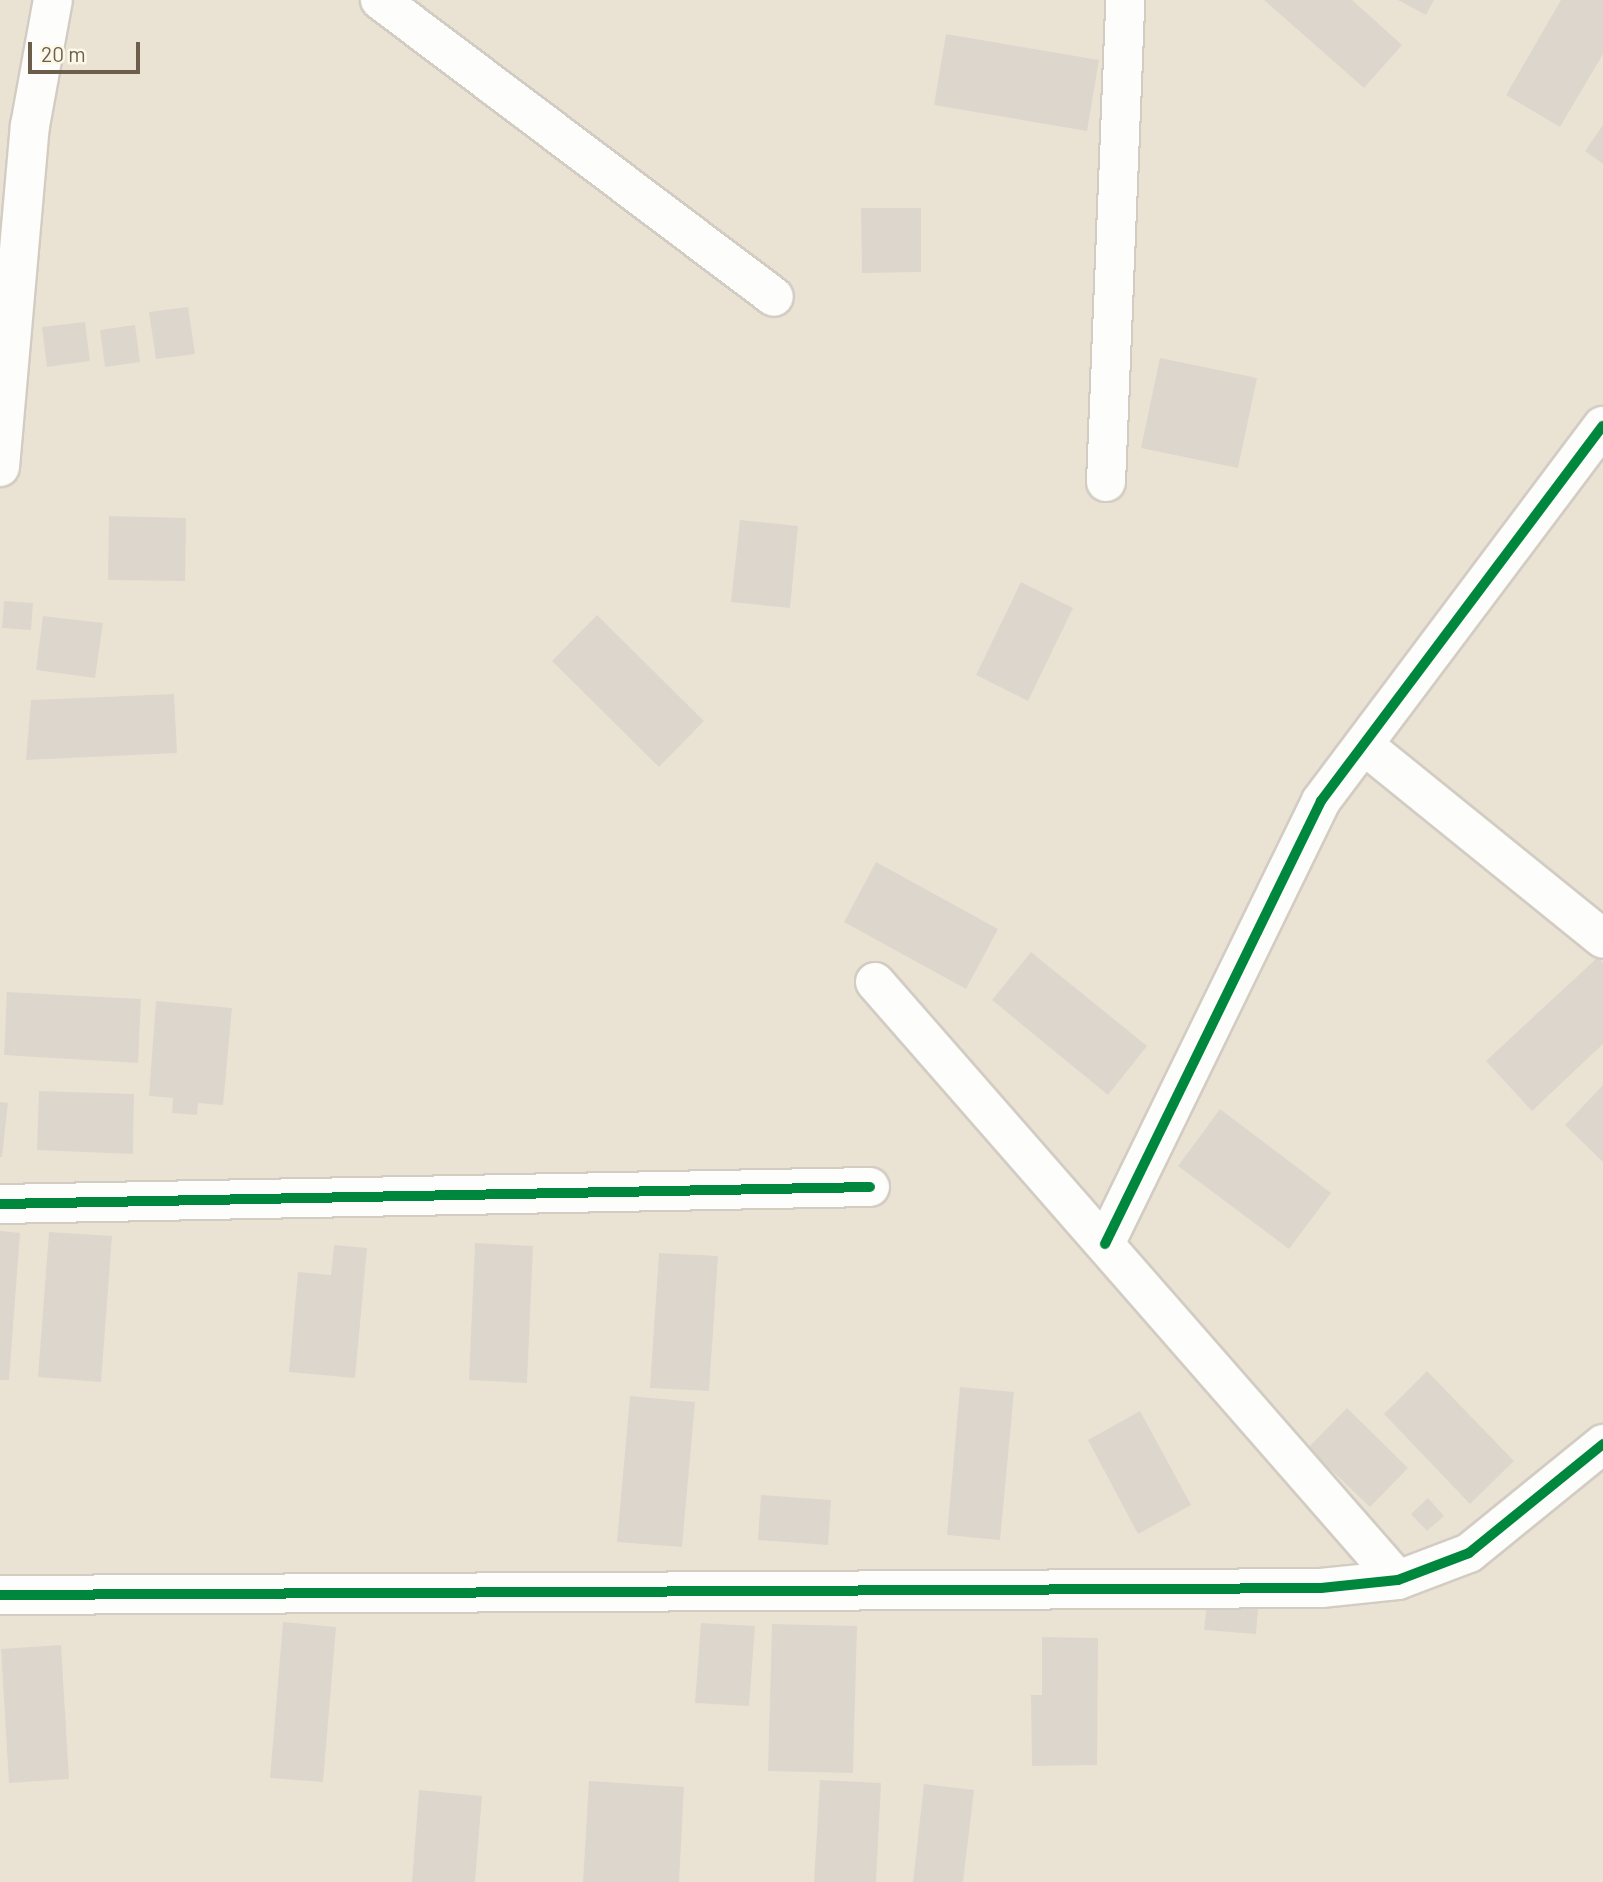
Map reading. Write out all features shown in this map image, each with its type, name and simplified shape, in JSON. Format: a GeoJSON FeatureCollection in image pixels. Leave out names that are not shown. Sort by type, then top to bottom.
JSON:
{"type":"FeatureCollection","features":[{"type":"Feature","properties":{"kind":"street"},"geometry":{"type":"LineString","coordinates":[[0,467],[2,412],[30,126],[53,0]]}},
{"type":"Feature","properties":{"kind":"street"},"geometry":{"type":"LineString","coordinates":[[380,0],[774,297]]}},
{"type":"Feature","properties":{"kind":"street"},"geometry":{"type":"LineString","coordinates":[[1105,482],[1125,0]]}},
{"type":"Feature","properties":{"kind":"street"},"geometry":{"type":"LineString","coordinates":[[1105,1244],[1291,857],[1321,801],[1365,746],[1603,426]]}},
{"type":"Feature","properties":{"kind":"street"},"geometry":{"type":"LineString","coordinates":[[1365,746],[1603,939]]}},
{"type":"Feature","properties":{"kind":"street"},"geometry":{"type":"LineString","coordinates":[[875,982],[1398,1580]]}},
{"type":"Feature","properties":{"kind":"street"},"geometry":{"type":"LineString","coordinates":[[0,1204],[870,1187]]}},
{"type":"Feature","properties":{"kind":"street"},"geometry":{"type":"LineString","coordinates":[[0,1595],[1321,1588],[1398,1580],[1469,1553],[1603,1444]]}},
{"type":"Feature","properties":{"kind":"shaded area"},"geometry":{"type":"Polygon","coordinates":[[[0,0],[1603,0],[1603,1882],[0,1882],[0,0]]]}},
{"type":"Feature","properties":{"kind":"building"},"geometry":{"type":"Polygon","coordinates":[[[1264,0],[1352,0],[1402,45],[1364,88],[1264,0]]]}},
{"type":"Feature","properties":{"kind":"building"},"geometry":{"type":"Polygon","coordinates":[[[1398,0],[1434,0],[1426,15],[1398,0]]]}},
{"type":"Feature","properties":{"kind":"building"},"geometry":{"type":"Polygon","coordinates":[[[1561,0],[1603,0],[1603,54],[1560,127],[1506,95],[1561,0]]]}},
{"type":"Feature","properties":{"kind":"building"},"geometry":{"type":"Polygon","coordinates":[[[946,34],[1099,60],[1087,131],[934,105],[946,34]]]}},
{"type":"Feature","properties":{"kind":"building"},"geometry":{"type":"Polygon","coordinates":[[[1603,125],[1603,164],[1585,151],[1603,125]]]}},
{"type":"Feature","properties":{"kind":"building"},"geometry":{"type":"Polygon","coordinates":[[[861,208],[921,208],[921,272],[862,273],[861,208]]]}},
{"type":"Feature","properties":{"kind":"building"},"geometry":{"type":"Polygon","coordinates":[[[188,307],[195,354],[156,359],[149,312],[188,307]]]}},
{"type":"Feature","properties":{"kind":"building"},"geometry":{"type":"Polygon","coordinates":[[[85,322],[90,361],[47,367],[42,327],[85,322]]]}},
{"type":"Feature","properties":{"kind":"building"},"geometry":{"type":"Polygon","coordinates":[[[135,325],[140,362],[105,367],[100,330],[135,325]]]}},
{"type":"Feature","properties":{"kind":"building"},"geometry":{"type":"Polygon","coordinates":[[[1160,358],[1257,378],[1238,468],[1141,448],[1160,358]]]}},
{"type":"Feature","properties":{"kind":"building"},"geometry":{"type":"Polygon","coordinates":[[[109,516],[186,518],[185,581],[108,580],[109,516]]]}},
{"type":"Feature","properties":{"kind":"building"},"geometry":{"type":"Polygon","coordinates":[[[740,520],[798,526],[790,608],[731,602],[740,520]]]}},
{"type":"Feature","properties":{"kind":"building"},"geometry":{"type":"Polygon","coordinates":[[[1021,582],[1073,608],[1028,701],[976,675],[1021,582]]]}},
{"type":"Feature","properties":{"kind":"building"},"geometry":{"type":"Polygon","coordinates":[[[4,601],[33,603],[31,630],[2,628],[4,601]]]}},
{"type":"Feature","properties":{"kind":"building"},"geometry":{"type":"Polygon","coordinates":[[[597,615],[704,721],[659,767],[552,661],[597,615]]]}},
{"type":"Feature","properties":{"kind":"building"},"geometry":{"type":"Polygon","coordinates":[[[43,616],[103,623],[95,678],[36,670],[43,616]]]}},
{"type":"Feature","properties":{"kind":"building"},"geometry":{"type":"Polygon","coordinates":[[[174,694],[177,753],[26,760],[31,700],[174,694]]]}},
{"type":"Feature","properties":{"kind":"building"},"geometry":{"type":"Polygon","coordinates":[[[876,862],[998,929],[966,989],[844,922],[876,862]]]}},
{"type":"Feature","properties":{"kind":"building"},"geometry":{"type":"Polygon","coordinates":[[[1031,952],[1147,1046],[1108,1095],[992,1000],[1031,952]]]}},
{"type":"Feature","properties":{"kind":"building"},"geometry":{"type":"Polygon","coordinates":[[[1598,957],[1603,963],[1603,1044],[1532,1111],[1486,1061],[1598,957]]]}},
{"type":"Feature","properties":{"kind":"building"},"geometry":{"type":"Polygon","coordinates":[[[7,992],[141,999],[138,1063],[4,1055],[7,992]]]}},
{"type":"Feature","properties":{"kind":"building"},"geometry":{"type":"Polygon","coordinates":[[[156,1001],[232,1008],[223,1105],[198,1103],[197,1115],[172,1113],[173,1098],[149,1096],[156,1001]]]}},
{"type":"Feature","properties":{"kind":"building"},"geometry":{"type":"Polygon","coordinates":[[[1603,1085],[1603,1162],[1565,1125],[1603,1085]]]}},
{"type":"Feature","properties":{"kind":"building"},"geometry":{"type":"Polygon","coordinates":[[[39,1091],[134,1094],[133,1154],[37,1150],[39,1091]]]}},
{"type":"Feature","properties":{"kind":"building"},"geometry":{"type":"Polygon","coordinates":[[[0,1102],[8,1103],[2,1157],[0,1157],[0,1102]]]}},
{"type":"Feature","properties":{"kind":"building"},"geometry":{"type":"Polygon","coordinates":[[[1220,1109],[1331,1193],[1289,1249],[1178,1166],[1220,1109]]]}},
{"type":"Feature","properties":{"kind":"building"},"geometry":{"type":"Polygon","coordinates":[[[0,1231],[20,1233],[9,1380],[0,1380],[0,1231]]]}},
{"type":"Feature","properties":{"kind":"building"},"geometry":{"type":"Polygon","coordinates":[[[49,1232],[112,1236],[101,1382],[38,1377],[49,1232]]]}},
{"type":"Feature","properties":{"kind":"building"},"geometry":{"type":"Polygon","coordinates":[[[475,1243],[533,1246],[527,1383],[469,1380],[475,1243]]]}},
{"type":"Feature","properties":{"kind":"building"},"geometry":{"type":"Polygon","coordinates":[[[334,1245],[367,1248],[355,1378],[289,1372],[298,1272],[331,1275],[334,1245]]]}},
{"type":"Feature","properties":{"kind":"building"},"geometry":{"type":"Polygon","coordinates":[[[659,1253],[718,1256],[709,1391],[650,1388],[659,1253]]]}},
{"type":"Feature","properties":{"kind":"building"},"geometry":{"type":"Polygon","coordinates":[[[1427,1371],[1514,1461],[1470,1504],[1384,1414],[1427,1371]]]}},
{"type":"Feature","properties":{"kind":"building"},"geometry":{"type":"Polygon","coordinates":[[[960,1387],[1014,1392],[1000,1540],[947,1535],[960,1387]]]}},
{"type":"Feature","properties":{"kind":"building"},"geometry":{"type":"Polygon","coordinates":[[[630,1396],[695,1402],[682,1547],[617,1542],[630,1396]]]}},
{"type":"Feature","properties":{"kind":"building"},"geometry":{"type":"Polygon","coordinates":[[[1347,1408],[1408,1468],[1370,1507],[1308,1448],[1347,1408]]]}},
{"type":"Feature","properties":{"kind":"building"},"geometry":{"type":"Polygon","coordinates":[[[1140,1411],[1191,1505],[1138,1534],[1088,1440],[1140,1411]]]}},
{"type":"Feature","properties":{"kind":"building"},"geometry":{"type":"Polygon","coordinates":[[[761,1495],[831,1500],[828,1545],[758,1540],[761,1495]]]}},
{"type":"Feature","properties":{"kind":"building"},"geometry":{"type":"Polygon","coordinates":[[[1428,1498],[1444,1516],[1427,1531],[1411,1514],[1428,1498]]]}},
{"type":"Feature","properties":{"kind":"building"},"geometry":{"type":"Polygon","coordinates":[[[1207,1604],[1258,1608],[1256,1634],[1204,1630],[1207,1604]]]}},
{"type":"Feature","properties":{"kind":"building"},"geometry":{"type":"Polygon","coordinates":[[[283,1622],[336,1627],[323,1782],[270,1778],[283,1622]]]}},
{"type":"Feature","properties":{"kind":"building"},"geometry":{"type":"Polygon","coordinates":[[[701,1623],[755,1626],[749,1706],[695,1703],[701,1623]]]}},
{"type":"Feature","properties":{"kind":"building"},"geometry":{"type":"Polygon","coordinates":[[[772,1624],[857,1626],[853,1773],[768,1771],[772,1624]]]}},
{"type":"Feature","properties":{"kind":"building"},"geometry":{"type":"Polygon","coordinates":[[[1042,1637],[1098,1638],[1097,1765],[1032,1766],[1031,1695],[1042,1695],[1042,1637]]]}},
{"type":"Feature","properties":{"kind":"building"},"geometry":{"type":"Polygon","coordinates":[[[61,1645],[69,1779],[9,1783],[1,1649],[61,1645]]]}},
{"type":"Feature","properties":{"kind":"building"},"geometry":{"type":"Polygon","coordinates":[[[820,1780],[881,1783],[876,1882],[814,1882],[820,1780]]]}},
{"type":"Feature","properties":{"kind":"building"},"geometry":{"type":"Polygon","coordinates":[[[589,1781],[684,1787],[679,1882],[583,1882],[589,1781]]]}},
{"type":"Feature","properties":{"kind":"building"},"geometry":{"type":"Polygon","coordinates":[[[924,1784],[974,1790],[963,1882],[913,1882],[924,1784]]]}},
{"type":"Feature","properties":{"kind":"building"},"geometry":{"type":"Polygon","coordinates":[[[419,1790],[482,1796],[475,1882],[412,1882],[419,1790]]]}},
{"type":"Feature","properties":{"kind":"cycle path"},"geometry":{"type":"LineString","coordinates":[[1105,1244],[1321,801],[1603,426]]}},
{"type":"Feature","properties":{"kind":"cycle path"},"geometry":{"type":"LineString","coordinates":[[0,1204],[870,1187]]}},
{"type":"Feature","properties":{"kind":"cycle path"},"geometry":{"type":"LineString","coordinates":[[0,1595],[1321,1588],[1398,1580],[1469,1553],[1603,1444]]}}]}
